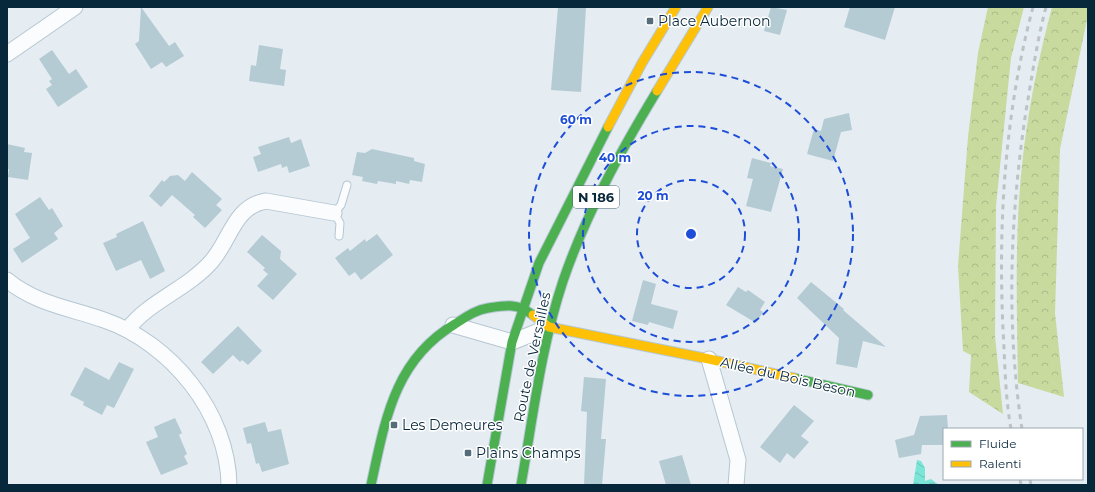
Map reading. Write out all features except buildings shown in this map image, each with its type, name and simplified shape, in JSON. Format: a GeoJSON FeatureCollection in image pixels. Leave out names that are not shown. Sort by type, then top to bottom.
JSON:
{"type":"FeatureCollection","features":[{"type":"Feature","properties":{"kind":"main road","name":"Route de Versailles"},"geometry":{"type":"LineString","coordinates":[[487,485],[512,342],[539,263],[582,175],[642,63],[676,7]]}},
{"type":"Feature","properties":{"kind":"main road","name":"Route de Versailles"},"geometry":{"type":"LineString","coordinates":[[555,328],[569,264],[597,196],[708,7]]}},
{"type":"Feature","properties":{"kind":"main road"},"geometry":{"type":"LineString","coordinates":[[370,485],[381,432],[400,382],[438,334],[478,310],[503,306],[523,307],[555,328]]}},
{"type":"Feature","properties":{"kind":"main road","name":"Allée du Bois Beson"},"geometry":{"type":"LineString","coordinates":[[555,328],[709,359],[868,395]]}},
{"type":"Feature","properties":{"kind":"main road","name":"Route de Versailles"},"geometry":{"type":"LineString","coordinates":[[521,485],[537,397]]}},
{"type":"Feature","properties":{"kind":"street"},"geometry":{"type":"LineString","coordinates":[[7,54],[75,7]]}},
{"type":"Feature","properties":{"kind":"street"},"geometry":{"type":"LineString","coordinates":[[128,329],[148,310],[190,282],[212,261],[245,209],[256,203],[266,201],[334,213]]}},
{"type":"Feature","properties":{"kind":"street"},"geometry":{"type":"LineString","coordinates":[[10,288],[54,306],[104,320],[128,329],[158,350],[180,370],[199,395],[213,422],[223,451],[228,485]]}},
{"type":"Feature","properties":{"kind":"street"},"geometry":{"type":"LineString","coordinates":[[453,325],[512,342],[555,328]]}},
{"type":"Feature","properties":{"kind":"street"},"geometry":{"type":"LineString","coordinates":[[537,397],[555,328]]}},
{"type":"Feature","properties":{"kind":"street","name":"Allée du Bois Beson"},"geometry":{"type":"LineString","coordinates":[[709,359],[738,460],[736,485]]}},
{"type":"Feature","properties":{"kind":"lane"},"geometry":{"type":"LineString","coordinates":[[339,236],[340,224],[334,213],[341,204],[347,185]]}},
{"type":"Feature","properties":{"kind":"green space"},"geometry":{"type":"Polygon","coordinates":[[[988,7],[1024,7],[1011,58],[996,206],[995,336],[1003,414],[969,392],[971,355],[963,351],[958,266],[968,137],[978,53],[988,7]]]}},
{"type":"Feature","properties":{"kind":"green space"},"geometry":{"type":"Polygon","coordinates":[[[1052,7],[1088,7],[1088,15],[1060,149],[1055,313],[1064,397],[1018,383],[1017,241],[1020,184],[1031,99],[1052,7]]]}},
{"type":"Feature","properties":{"kind":"water"},"geometry":{"type":"Polygon","coordinates":[[[917,460],[921,461],[925,468],[925,481],[931,479],[939,485],[913,485],[917,460]]]}},
{"type":"Feature","properties":{"kind":"railway"},"geometry":{"type":"LineString","coordinates":[[1011,428],[1006,392],[1003,329],[1003,207],[1010,127],[1016,86],[1023,47],[1033,7]]}},
{"type":"Feature","properties":{"kind":"railway"},"geometry":{"type":"LineString","coordinates":[[1022,428],[1017,389],[1012,310],[1013,230],[1016,190],[1026,111],[1037,46],[1046,7]]}},
{"type":"Feature","properties":{"kind":"railway"},"geometry":{"type":"LineString","coordinates":[[1020,480],[1021,485]]}},
{"type":"Feature","properties":{"kind":"railway"},"geometry":{"type":"LineString","coordinates":[[1030,480],[1031,485]]}},
{"type":"Feature","properties":{"kind":"traffic: fast"},"geometry":{"type":"LineString","coordinates":[[521,485],[543,357],[555,306],[563,281],[593,208],[617,160],[657,91]]}},
{"type":"Feature","properties":{"kind":"traffic: fast"},"geometry":{"type":"LineString","coordinates":[[487,485],[512,342],[539,263],[608,127]]}},
{"type":"Feature","properties":{"kind":"traffic: fast"},"geometry":{"type":"LineString","coordinates":[[371,485],[381,438],[395,394],[405,374],[418,355],[434,339],[479,310],[512,306],[522,308],[533,315]]}},
{"type":"Feature","properties":{"kind":"traffic: fast"},"geometry":{"type":"LineString","coordinates":[[794,378],[868,395]]}},
{"type":"Feature","properties":{"kind":"traffic: slow"},"geometry":{"type":"LineString","coordinates":[[608,127],[642,63],[676,7]]}},
{"type":"Feature","properties":{"kind":"traffic: slow"},"geometry":{"type":"LineString","coordinates":[[657,91],[708,7]]}},
{"type":"Feature","properties":{"kind":"traffic: slow"},"geometry":{"type":"LineString","coordinates":[[533,315],[549,327],[709,359],[794,378]]}},
{"type":"Feature","properties":{"kind":"place","name":"Place Aubernon"},"geometry":{"type":"Point","coordinates":[650,21]}},
{"type":"Feature","properties":{"kind":"place","name":"Les Demeures"},"geometry":{"type":"Point","coordinates":[394,425]}},
{"type":"Feature","properties":{"kind":"place","name":"Plains Champs"},"geometry":{"type":"Point","coordinates":[468,453]}}]}
